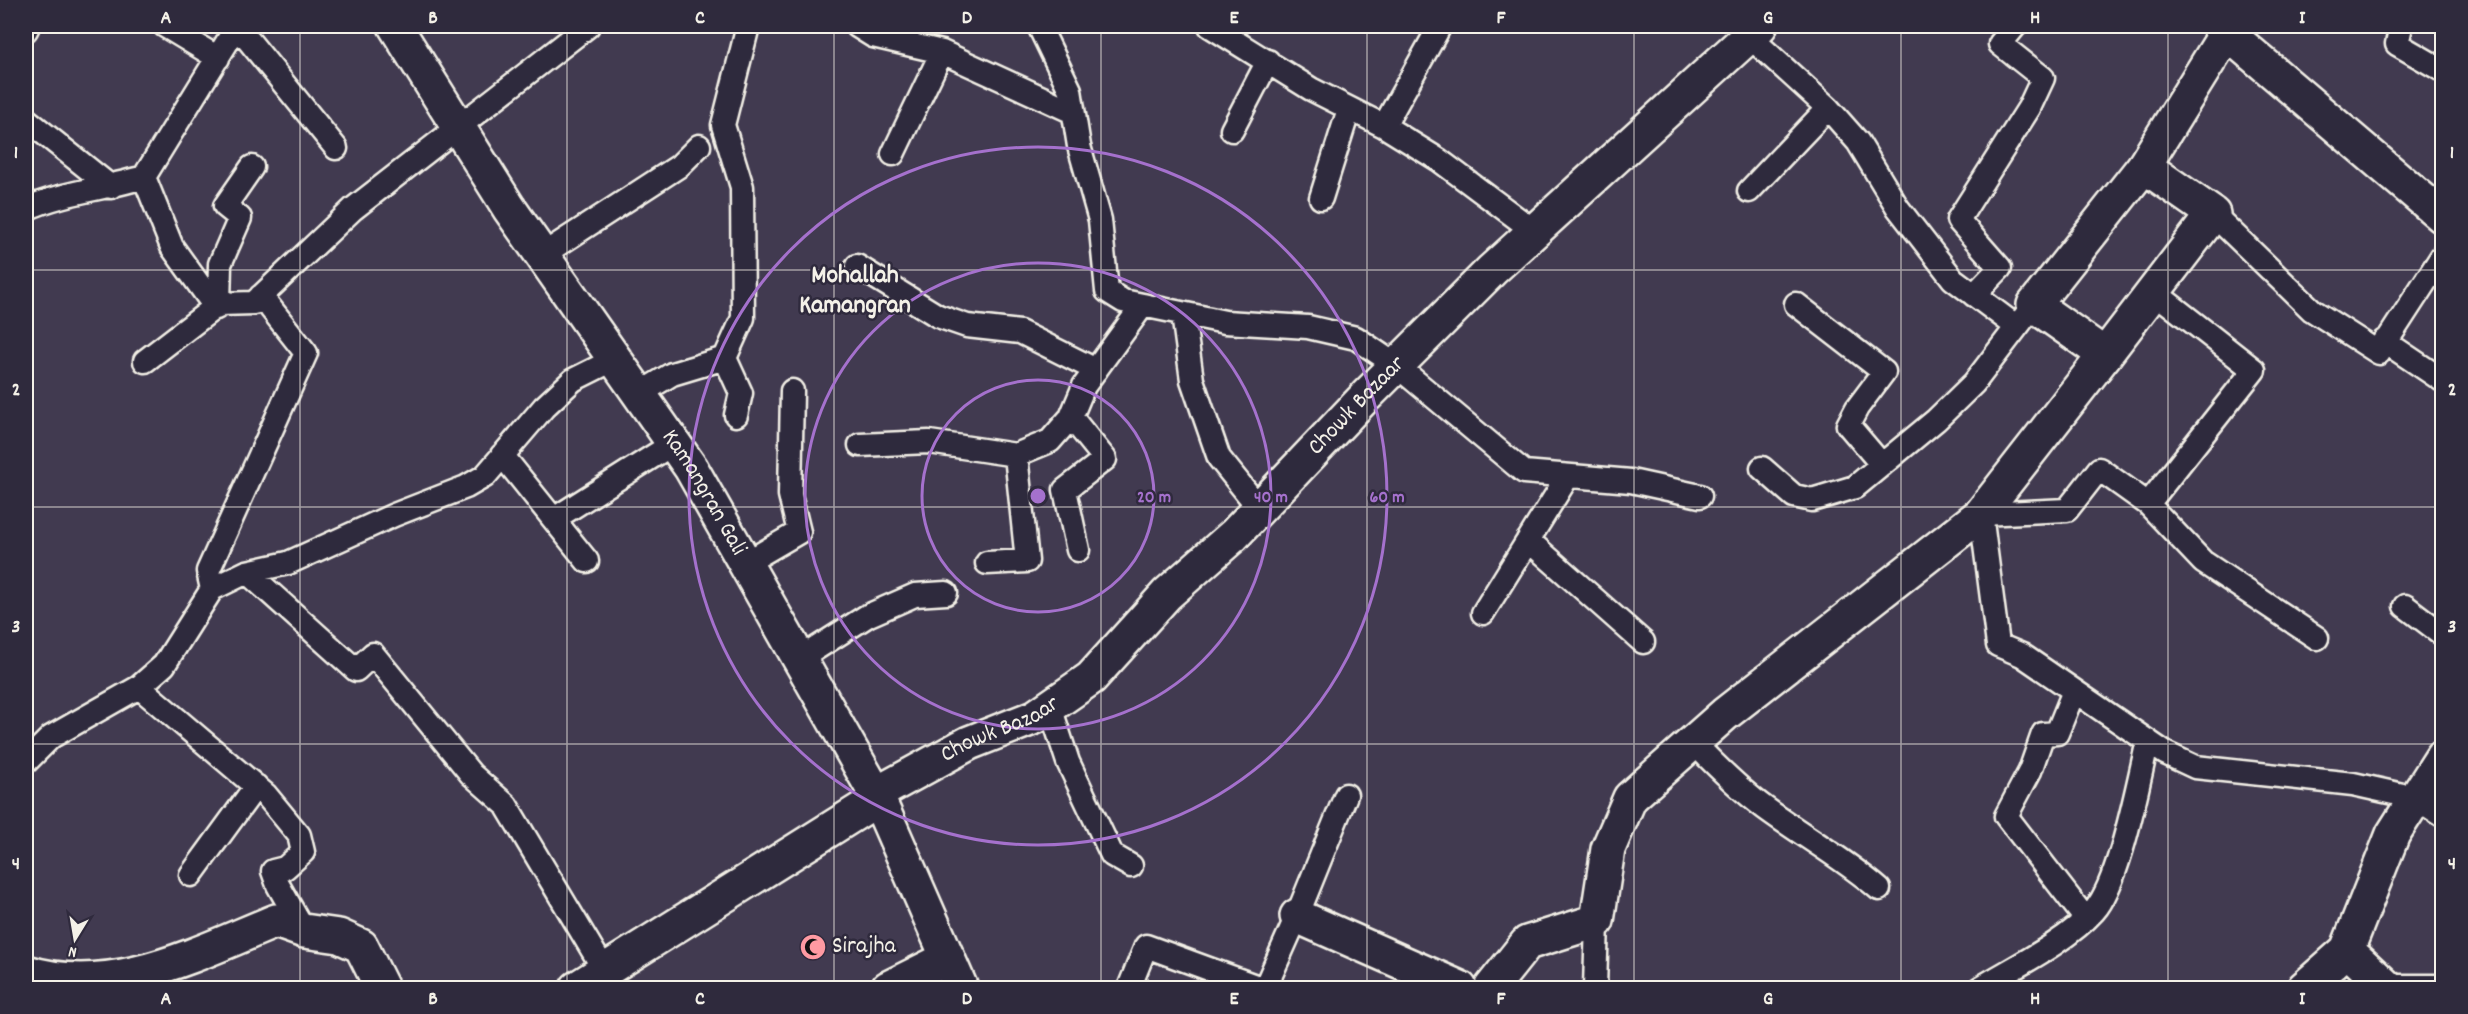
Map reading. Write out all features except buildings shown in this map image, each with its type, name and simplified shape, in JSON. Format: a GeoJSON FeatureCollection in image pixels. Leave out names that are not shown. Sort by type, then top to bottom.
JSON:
{"type":"FeatureCollection","features":[{"type":"Feature","properties":{"kind":"street","name":"Kamangran Gali"},"geometry":{"type":"LineString","coordinates":[[395,26],[509,208],[691,468],[877,797],[961,988]]}},
{"type":"Feature","properties":{"kind":"street"},"geometry":{"type":"LineString","coordinates":[[2105,355],[2026,316],[2144,166],[2225,28],[2442,216]]}},
{"type":"Feature","properties":{"kind":"street","name":"Chowk Bazaar"},"geometry":{"type":"LineString","coordinates":[[578,988],[877,797],[969,743],[1035,717],[1091,678],[1167,594],[1260,509],[1397,366],[1534,231],[1755,31]]}},
{"type":"Feature","properties":{"kind":"street"},"geometry":{"type":"LineString","coordinates":[[1491,988],[1527,943],[1597,921],[1608,849],[1630,798],[1725,714],[1981,514],[2212,214],[2144,166]]}},
{"type":"Feature","properties":{"kind":"street"},"geometry":{"type":"LineString","coordinates":[[2304,988],[2347,950],[2393,834],[2429,806],[2442,757]]}},
{"type":"Feature","properties":{"kind":"street"},"geometry":{"type":"LineString","coordinates":[[1298,916],[1460,988]]}},
{"type":"Feature","properties":{"kind":"street"},"geometry":{"type":"LineString","coordinates":[[26,972],[90,985],[156,969],[276,921],[304,931],[339,936],[361,945],[382,988]]}},
{"type":"Feature","properties":{"kind":"street"},"geometry":{"type":"LineString","coordinates":[[2347,950],[2388,987]]}},
{"type":"Feature","properties":{"kind":"street"},"geometry":{"type":"LineString","coordinates":[[888,988],[948,958]]}},
{"type":"Feature","properties":{"kind":"lane"},"geometry":{"type":"LineString","coordinates":[[26,30],[28,26]]}},
{"type":"Feature","properties":{"kind":"lane"},"geometry":{"type":"LineString","coordinates":[[165,26],[218,58]]}},
{"type":"Feature","properties":{"kind":"lane"},"geometry":{"type":"LineString","coordinates":[[26,209],[53,196],[111,187],[144,177],[237,26],[336,148]]}},
{"type":"Feature","properties":{"kind":"lane"},"geometry":{"type":"LineString","coordinates":[[145,361],[217,306],[254,303],[353,209],[588,26]]}},
{"type":"Feature","properties":{"kind":"lane"},"geometry":{"type":"LineString","coordinates":[[639,394],[672,374],[724,358],[743,318],[742,187],[723,125],[748,26]]}},
{"type":"Feature","properties":{"kind":"lane"},"geometry":{"type":"LineString","coordinates":[[857,26],[873,36],[942,52],[1073,112]]}},
{"type":"Feature","properties":{"kind":"lane"},"geometry":{"type":"LineString","coordinates":[[1040,26],[1070,90],[1079,146],[1100,220],[1107,291],[1123,301],[1225,322],[1308,327],[1356,338],[1397,366],[1524,472],[1630,482],[1700,496]]}},
{"type":"Feature","properties":{"kind":"lane"},"geometry":{"type":"LineString","coordinates":[[1210,26],[1440,160],[1534,231]]}},
{"type":"Feature","properties":{"kind":"lane"},"geometry":{"type":"LineString","coordinates":[[1384,126],[1440,26]]}},
{"type":"Feature","properties":{"kind":"lane"},"geometry":{"type":"LineString","coordinates":[[1974,295],[2000,268],[1958,220],[2029,108],[2043,78],[2000,44],[2015,26]]}},
{"type":"Feature","properties":{"kind":"lane"},"geometry":{"type":"LineString","coordinates":[[2402,26],[2397,44],[2442,70]]}},
{"type":"Feature","properties":{"kind":"lane"},"geometry":{"type":"LineString","coordinates":[[1755,31],[1858,142],[1898,208],[1953,279],[1974,295],[2026,316],[1974,383],[1855,487],[1812,500],[1794,496],[1762,468]]}},
{"type":"Feature","properties":{"kind":"lane"},"geometry":{"type":"LineString","coordinates":[[893,154],[942,52]]}},
{"type":"Feature","properties":{"kind":"lane"},"geometry":{"type":"LineString","coordinates":[[1232,130],[1268,61]]}},
{"type":"Feature","properties":{"kind":"lane"},"geometry":{"type":"LineString","coordinates":[[1749,191],[1828,108]]}},
{"type":"Feature","properties":{"kind":"lane"},"geometry":{"type":"LineString","coordinates":[[1321,198],[1349,109]]}},
{"type":"Feature","properties":{"kind":"lane"},"geometry":{"type":"LineString","coordinates":[[26,119],[111,187]]}},
{"type":"Feature","properties":{"kind":"lane"},"geometry":{"type":"LineString","coordinates":[[542,255],[679,166],[699,146]]}},
{"type":"Feature","properties":{"kind":"lane"},"geometry":{"type":"LineString","coordinates":[[217,306],[220,264],[240,218],[225,206],[252,167]]}},
{"type":"Feature","properties":{"kind":"lane"},"geometry":{"type":"LineString","coordinates":[[144,177],[172,247],[217,306]]}},
{"type":"Feature","properties":{"kind":"lane"},"geometry":{"type":"LineString","coordinates":[[2212,214],[2312,309],[2379,353],[2384,341],[2442,256]]}},
{"type":"Feature","properties":{"kind":"lane"},"geometry":{"type":"LineString","coordinates":[[857,266],[938,316],[967,326],[1020,332],[1096,370]]}},
{"type":"Feature","properties":{"kind":"lane"},"geometry":{"type":"LineString","coordinates":[[2148,504],[2254,370],[2153,291]]}},
{"type":"Feature","properties":{"kind":"lane"},"geometry":{"type":"LineString","coordinates":[[212,589],[208,571],[306,353],[261,296]]}},
{"type":"Feature","properties":{"kind":"lane"},"geometry":{"type":"LineString","coordinates":[[1796,304],[1884,372],[1857,408],[1848,425],[1882,465]]}},
{"type":"Feature","properties":{"kind":"lane"},"geometry":{"type":"LineString","coordinates":[[860,445],[929,442],[1016,455],[1050,441],[1071,417],[1083,386],[1143,305]]}},
{"type":"Feature","properties":{"kind":"lane"},"geometry":{"type":"LineString","coordinates":[[1183,314],[1192,380],[1219,458],[1260,509]]}},
{"type":"Feature","properties":{"kind":"lane"},"geometry":{"type":"LineString","coordinates":[[2384,341],[2442,380]]}},
{"type":"Feature","properties":{"kind":"lane"},"geometry":{"type":"LineString","coordinates":[[724,358],[741,393],[736,416]]}},
{"type":"Feature","properties":{"kind":"lane"},"geometry":{"type":"LineString","coordinates":[[26,762],[51,737],[139,687],[164,665],[212,589],[247,572],[288,562],[394,515],[466,487],[485,476],[544,407],[573,380],[615,359]]}},
{"type":"Feature","properties":{"kind":"lane"},"geometry":{"type":"LineString","coordinates":[[744,564],[799,532],[790,495],[792,391]]}},
{"type":"Feature","properties":{"kind":"lane"},"geometry":{"type":"LineString","coordinates":[[1071,417],[1105,459],[1065,490],[1078,550]]}},
{"type":"Feature","properties":{"kind":"lane"},"geometry":{"type":"LineString","coordinates":[[554,519],[674,443]]}},
{"type":"Feature","properties":{"kind":"lane"},"geometry":{"type":"LineString","coordinates":[[502,455],[587,561]]}},
{"type":"Feature","properties":{"kind":"lane"},"geometry":{"type":"LineString","coordinates":[[987,563],[1027,561],[1016,455]]}},
{"type":"Feature","properties":{"kind":"lane"},"geometry":{"type":"LineString","coordinates":[[2317,638],[2203,562],[2148,504],[2099,469],[2067,510],[1981,514],[1998,645],[2022,656],[2148,741],[2195,768],[2353,784],[2429,806]]}},
{"type":"Feature","properties":{"kind":"lane"},"geometry":{"type":"LineString","coordinates":[[1483,613],[1568,476]]}},
{"type":"Feature","properties":{"kind":"lane"},"geometry":{"type":"LineString","coordinates":[[1528,540],[1643,642]]}},
{"type":"Feature","properties":{"kind":"lane"},"geometry":{"type":"LineString","coordinates":[[247,572],[356,670],[373,654],[471,774],[506,806],[605,971]]}},
{"type":"Feature","properties":{"kind":"lane"},"geometry":{"type":"LineString","coordinates":[[798,660],[867,616],[915,595],[946,593]]}},
{"type":"Feature","properties":{"kind":"lane"},"geometry":{"type":"LineString","coordinates":[[2405,606],[2442,634]]}},
{"type":"Feature","properties":{"kind":"lane"},"geometry":{"type":"LineString","coordinates":[[139,687],[256,786],[299,835],[303,852],[285,868],[273,871],[278,885],[304,931]]}},
{"type":"Feature","properties":{"kind":"lane"},"geometry":{"type":"LineString","coordinates":[[2074,691],[2057,734],[2043,734],[2030,771],[2007,816],[2085,918]]}},
{"type":"Feature","properties":{"kind":"lane"},"geometry":{"type":"LineString","coordinates":[[1050,707],[1068,762],[1112,855],[1131,866]]}},
{"type":"Feature","properties":{"kind":"lane"},"geometry":{"type":"LineString","coordinates":[[1980,988],[2063,936],[2094,910],[2118,859],[2148,741]]}},
{"type":"Feature","properties":{"kind":"lane"},"geometry":{"type":"LineString","coordinates":[[1693,742],[1727,777],[1764,807],[1847,862],[1879,889]]}},
{"type":"Feature","properties":{"kind":"lane"},"geometry":{"type":"LineString","coordinates":[[191,875],[256,786]]}},
{"type":"Feature","properties":{"kind":"lane"},"geometry":{"type":"LineString","coordinates":[[1129,988],[1146,946],[1263,988],[1298,916],[1346,795]]}},
{"type":"Feature","properties":{"kind":"lane"},"geometry":{"type":"LineString","coordinates":[[1594,988],[1597,921]]}},
{"type":"Feature","properties":{"kind":"lane"},"geometry":{"type":"LineString","coordinates":[[2388,987],[2442,986]]}},
{"type":"Feature","properties":{"kind":"place","name":"Sirajha"},"geometry":{"type":"Point","coordinates":[813,947]}},
{"type":"Feature","properties":{"kind":"district","name":"Mohallah Kamangran"},"geometry":{"type":"Point","coordinates":[855,291]}}]}
